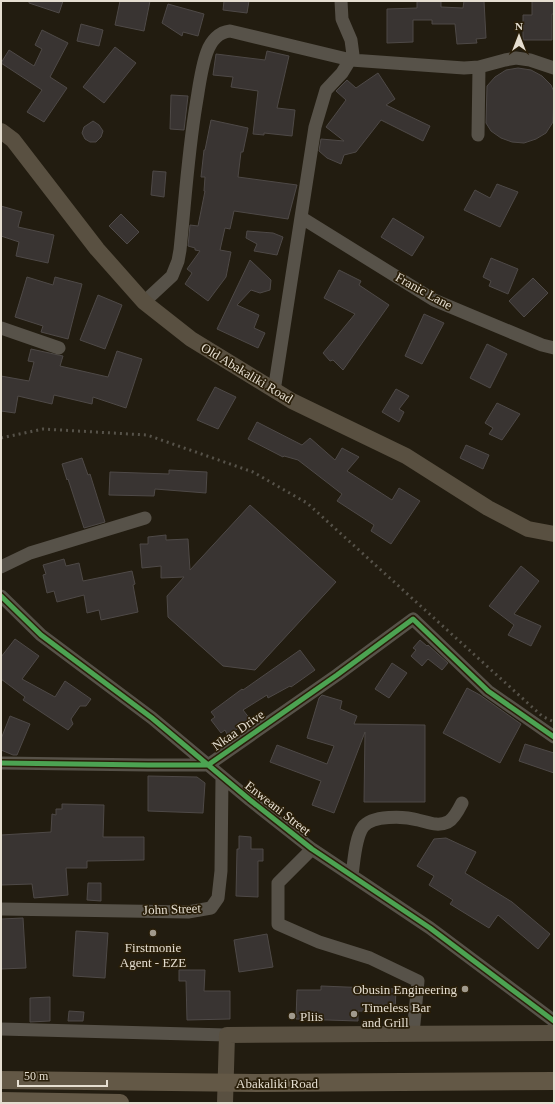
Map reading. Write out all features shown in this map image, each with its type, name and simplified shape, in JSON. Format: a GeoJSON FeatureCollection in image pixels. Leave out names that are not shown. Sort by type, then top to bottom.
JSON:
{"type":"FeatureCollection","features":[{"type":"Feature","properties":{"kind":"highway","name":"Abakaliki Road"},"geometry":{"type":"LineString","coordinates":[[1,1080],[257,1083],[554,1082]]}},
{"type":"Feature","properties":{"kind":"highway"},"geometry":{"type":"LineString","coordinates":[[1,1101],[120,1103]]}},
{"type":"Feature","properties":{"kind":"main road","name":"Old Abakaliki Road"},"geometry":{"type":"LineString","coordinates":[[1,131],[13,140],[97,250],[144,302],[191,339],[274,391],[406,456],[488,508],[528,529],[554,534]]}},
{"type":"Feature","properties":{"kind":"main road"},"geometry":{"type":"LineString","coordinates":[[225,1103],[228,1035],[554,1033]]}},
{"type":"Feature","properties":{"kind":"street"},"geometry":{"type":"LineString","coordinates":[[274,391],[315,127],[326,90],[342,73],[353,55],[353,46],[342,19],[341,1]]}},
{"type":"Feature","properties":{"kind":"street"},"geometry":{"type":"LineString","coordinates":[[144,302],[172,276],[178,261],[191,140],[199,85],[207,51],[218,35],[223,32],[230,31],[351,60],[457,68],[479,67],[516,58],[530,60],[554,68]]}},
{"type":"Feature","properties":{"kind":"street"},"geometry":{"type":"LineString","coordinates":[[478,135],[479,67]]}},
{"type":"Feature","properties":{"kind":"street","name":"Franic Lane"},"geometry":{"type":"LineString","coordinates":[[302,218],[434,300],[542,345],[554,348]]}},
{"type":"Feature","properties":{"kind":"street"},"geometry":{"type":"LineString","coordinates":[[1,328],[59,348]]}},
{"type":"Feature","properties":{"kind":"street"},"geometry":{"type":"LineString","coordinates":[[1,567],[30,553],[145,518]]}},
{"type":"Feature","properties":{"kind":"street","name":"Enweani Street"},"geometry":{"type":"LineString","coordinates":[[1,596],[41,635],[152,718],[222,777],[312,849],[430,928],[554,1021]]}},
{"type":"Feature","properties":{"kind":"street","name":"Nkaa Drive"},"geometry":{"type":"LineString","coordinates":[[1,763],[208,765],[337,675],[413,619],[488,691],[554,737]]}},
{"type":"Feature","properties":{"kind":"street","name":"John Street"},"geometry":{"type":"LineString","coordinates":[[1,909],[188,912],[211,908],[218,898],[221,871],[222,777]]}},
{"type":"Feature","properties":{"kind":"street"},"geometry":{"type":"LineString","coordinates":[[352,875],[358,840],[363,827],[370,821],[381,818],[404,818],[437,824],[448,822],[455,815],[462,803]]}},
{"type":"Feature","properties":{"kind":"street"},"geometry":{"type":"LineString","coordinates":[[312,849],[278,883],[278,924],[319,942],[370,958],[418,980],[414,1034]]}},
{"type":"Feature","properties":{"kind":"street"},"geometry":{"type":"LineString","coordinates":[[1,1029],[228,1035]]}},
{"type":"Feature","properties":{"kind":"building"},"geometry":{"type":"Polygon","coordinates":[[[29,1],[63,1],[59,13],[29,3],[29,1]]]}},
{"type":"Feature","properties":{"kind":"building"},"geometry":{"type":"Polygon","coordinates":[[[120,1],[150,1],[144,31],[115,25],[120,1]]]}},
{"type":"Feature","properties":{"kind":"building"},"geometry":{"type":"Polygon","coordinates":[[[224,1],[249,1],[247,13],[223,10],[224,1]]]}},
{"type":"Feature","properties":{"kind":"building"},"geometry":{"type":"Polygon","coordinates":[[[417,1],[441,1],[441,7],[463,8],[464,1],[484,1],[486,38],[476,39],[477,43],[457,44],[455,24],[432,24],[432,20],[413,20],[413,42],[387,43],[387,9],[417,8],[417,1]]]}},
{"type":"Feature","properties":{"kind":"building"},"geometry":{"type":"Polygon","coordinates":[[[532,1],[554,1],[554,14],[552,14],[552,40],[523,40],[523,15],[532,15],[532,1]]]}},
{"type":"Feature","properties":{"kind":"building"},"geometry":{"type":"Polygon","coordinates":[[[168,4],[204,14],[198,36],[183,32],[182,36],[162,23],[168,4]]]}},
{"type":"Feature","properties":{"kind":"building"},"geometry":{"type":"Polygon","coordinates":[[[81,24],[103,30],[99,46],[77,41],[81,24]]]}},
{"type":"Feature","properties":{"kind":"building"},"geometry":{"type":"Polygon","coordinates":[[[42,30],[68,43],[50,77],[67,88],[44,122],[27,112],[42,90],[1,63],[9,50],[34,66],[42,49],[35,45],[42,30]]]}},
{"type":"Feature","properties":{"kind":"building"},"geometry":{"type":"Polygon","coordinates":[[[115,47],[136,63],[104,103],[83,87],[115,47]]]}},
{"type":"Feature","properties":{"kind":"building"},"geometry":{"type":"Polygon","coordinates":[[[267,51],[289,56],[277,108],[295,110],[292,136],[264,133],[264,135],[253,134],[258,91],[231,87],[233,77],[213,75],[216,54],[265,60],[267,51]]]}},
{"type":"Feature","properties":{"kind":"building"},"geometry":{"type":"Polygon","coordinates":[[[518,68],[531,70],[542,76],[551,85],[554,92],[553,122],[546,133],[536,139],[524,143],[512,142],[501,138],[491,131],[486,123],[487,86],[495,77],[506,70],[518,68]]]}},
{"type":"Feature","properties":{"kind":"building"},"geometry":{"type":"Polygon","coordinates":[[[378,73],[395,99],[386,105],[430,126],[423,141],[381,120],[356,152],[344,155],[341,164],[327,158],[319,151],[321,139],[344,141],[326,127],[346,100],[336,91],[347,80],[356,88],[378,73]]]}},
{"type":"Feature","properties":{"kind":"building"},"geometry":{"type":"Polygon","coordinates":[[[171,95],[188,96],[184,130],[170,129],[171,95]]]}},
{"type":"Feature","properties":{"kind":"building"},"geometry":{"type":"Polygon","coordinates":[[[211,120],[248,128],[243,152],[241,152],[238,177],[297,185],[288,219],[234,211],[230,229],[225,228],[220,250],[231,252],[226,277],[208,301],[185,284],[192,273],[187,269],[200,251],[188,246],[190,225],[198,226],[205,191],[205,177],[201,177],[204,150],[211,120]]]}},
{"type":"Feature","properties":{"kind":"building"},"geometry":{"type":"Polygon","coordinates":[[[93,121],[99,125],[103,131],[101,137],[96,142],[90,142],[85,139],[82,133],[84,127],[93,121]]]}},
{"type":"Feature","properties":{"kind":"building"},"geometry":{"type":"Polygon","coordinates":[[[153,171],[166,172],[164,197],[151,195],[153,171]]]}},
{"type":"Feature","properties":{"kind":"building"},"geometry":{"type":"Polygon","coordinates":[[[497,184],[518,192],[500,227],[464,210],[475,190],[490,198],[497,184]]]}},
{"type":"Feature","properties":{"kind":"building"},"geometry":{"type":"Polygon","coordinates":[[[1,206],[22,212],[18,227],[54,235],[48,263],[16,256],[19,242],[1,236],[1,206]]]}},
{"type":"Feature","properties":{"kind":"building"},"geometry":{"type":"Polygon","coordinates":[[[121,214],[139,232],[127,244],[109,226],[121,214]]]}},
{"type":"Feature","properties":{"kind":"building"},"geometry":{"type":"Polygon","coordinates":[[[393,218],[424,237],[412,256],[381,237],[393,218]]]}},
{"type":"Feature","properties":{"kind":"building"},"geometry":{"type":"Polygon","coordinates":[[[247,231],[273,233],[283,237],[277,255],[254,251],[257,244],[246,238],[247,231]]]}},
{"type":"Feature","properties":{"kind":"building"},"geometry":{"type":"Polygon","coordinates":[[[491,258],[518,269],[508,294],[489,286],[491,281],[483,277],[491,258]]]}},
{"type":"Feature","properties":{"kind":"building"},"geometry":{"type":"Polygon","coordinates":[[[250,260],[271,280],[270,290],[260,293],[251,290],[237,305],[259,315],[254,328],[265,333],[258,348],[217,329],[250,260]]]}},
{"type":"Feature","properties":{"kind":"building"},"geometry":{"type":"Polygon","coordinates":[[[339,270],[361,281],[359,285],[389,305],[343,370],[333,360],[330,361],[323,353],[355,314],[324,298],[339,270]]]}},
{"type":"Feature","properties":{"kind":"building"},"geometry":{"type":"Polygon","coordinates":[[[27,277],[53,285],[55,277],[82,284],[68,339],[41,332],[43,326],[15,317],[27,277]]]}},
{"type":"Feature","properties":{"kind":"building"},"geometry":{"type":"Polygon","coordinates":[[[533,278],[548,293],[524,317],[509,301],[533,278]]]}},
{"type":"Feature","properties":{"kind":"building"},"geometry":{"type":"Polygon","coordinates":[[[98,295],[122,305],[105,349],[80,340],[98,295]]]}},
{"type":"Feature","properties":{"kind":"building"},"geometry":{"type":"Polygon","coordinates":[[[424,314],[444,323],[422,364],[405,356],[424,314]]]}},
{"type":"Feature","properties":{"kind":"building"},"geometry":{"type":"Polygon","coordinates":[[[487,344],[507,354],[490,388],[470,378],[487,344]]]}},
{"type":"Feature","properties":{"kind":"building"},"geometry":{"type":"Polygon","coordinates":[[[31,349],[63,356],[60,366],[108,377],[117,351],[142,359],[126,408],[93,397],[92,404],[54,395],[52,404],[18,396],[15,413],[1,411],[1,376],[29,381],[34,362],[28,361],[31,349]]]}},
{"type":"Feature","properties":{"kind":"building"},"geometry":{"type":"Polygon","coordinates":[[[215,387],[236,397],[218,429],[197,420],[215,387]]]}},
{"type":"Feature","properties":{"kind":"building"},"geometry":{"type":"Polygon","coordinates":[[[396,389],[409,396],[399,409],[404,412],[399,422],[382,412],[396,389]]]}},
{"type":"Feature","properties":{"kind":"building"},"geometry":{"type":"Polygon","coordinates":[[[497,403],[520,414],[502,440],[489,434],[493,428],[485,423],[497,403]]]}},
{"type":"Feature","properties":{"kind":"building"},"geometry":{"type":"Polygon","coordinates":[[[257,422],[302,445],[310,438],[335,460],[342,448],[359,457],[347,471],[392,500],[399,488],[420,501],[391,544],[371,531],[374,525],[337,501],[342,494],[298,460],[283,457],[248,439],[257,422]]]}},
{"type":"Feature","properties":{"kind":"building"},"geometry":{"type":"Polygon","coordinates":[[[466,445],[489,455],[483,469],[460,458],[466,445]]]}},
{"type":"Feature","properties":{"kind":"building"},"geometry":{"type":"Polygon","coordinates":[[[82,458],[88,475],[90,474],[105,522],[84,528],[62,464],[82,458]]]}},
{"type":"Feature","properties":{"kind":"building"},"geometry":{"type":"Polygon","coordinates":[[[169,470],[207,472],[206,493],[155,489],[154,496],[109,495],[110,472],[169,474],[169,470]]]}},
{"type":"Feature","properties":{"kind":"building"},"geometry":{"type":"Polygon","coordinates":[[[250,505],[336,582],[255,670],[223,666],[168,617],[167,596],[184,577],[161,578],[161,566],[142,568],[140,544],[148,544],[148,537],[166,535],[166,540],[188,539],[190,570],[250,505]]]}},
{"type":"Feature","properties":{"kind":"building"},"geometry":{"type":"Polygon","coordinates":[[[64,559],[66,566],[79,563],[83,581],[132,571],[138,612],[101,620],[99,610],[87,613],[84,595],[57,602],[54,591],[47,593],[43,575],[46,574],[43,565],[64,559]]]}},
{"type":"Feature","properties":{"kind":"building"},"geometry":{"type":"Polygon","coordinates":[[[521,566],[539,581],[514,614],[541,626],[531,646],[508,635],[514,625],[489,606],[521,566]]]}},
{"type":"Feature","properties":{"kind":"building"},"geometry":{"type":"Polygon","coordinates":[[[15,639],[39,656],[22,679],[55,697],[65,681],[91,699],[86,706],[80,706],[71,719],[73,724],[68,730],[23,700],[25,697],[1,679],[1,657],[15,639]]]}},
{"type":"Feature","properties":{"kind":"building"},"geometry":{"type":"Polygon","coordinates":[[[420,640],[427,646],[428,645],[448,663],[442,670],[428,659],[422,666],[411,656],[416,650],[413,648],[420,640]]]}},
{"type":"Feature","properties":{"kind":"building"},"geometry":{"type":"Polygon","coordinates":[[[300,650],[315,670],[291,687],[290,686],[268,698],[267,695],[243,710],[250,719],[228,736],[225,730],[221,733],[211,720],[215,717],[211,712],[300,650]]]}},
{"type":"Feature","properties":{"kind":"building"},"geometry":{"type":"Polygon","coordinates":[[[392,663],[407,673],[389,698],[375,689],[392,663]]]}},
{"type":"Feature","properties":{"kind":"building"},"geometry":{"type":"Polygon","coordinates":[[[467,688],[480,695],[521,724],[500,763],[443,733],[467,688]]]}},
{"type":"Feature","properties":{"kind":"building"},"geometry":{"type":"Polygon","coordinates":[[[322,695],[342,701],[340,709],[357,716],[354,724],[425,725],[425,802],[364,802],[365,732],[334,813],[312,805],[321,781],[270,762],[277,745],[327,764],[334,746],[307,738],[319,698],[322,695]]]}},
{"type":"Feature","properties":{"kind":"building"},"geometry":{"type":"Polygon","coordinates":[[[10,716],[30,724],[17,755],[1,750],[1,739],[10,716]]]}},
{"type":"Feature","properties":{"kind":"building"},"geometry":{"type":"Polygon","coordinates":[[[525,744],[554,753],[554,773],[519,761],[525,744]]]}},
{"type":"Feature","properties":{"kind":"building"},"geometry":{"type":"Polygon","coordinates":[[[148,776],[197,777],[205,783],[203,813],[148,811],[148,776]]]}},
{"type":"Feature","properties":{"kind":"building"},"geometry":{"type":"Polygon","coordinates":[[[62,804],[104,805],[103,837],[144,837],[144,860],[87,861],[87,868],[66,868],[68,895],[34,898],[32,884],[1,885],[1,835],[51,832],[52,814],[56,815],[56,809],[62,809],[62,804]]]}},
{"type":"Feature","properties":{"kind":"building"},"geometry":{"type":"Polygon","coordinates":[[[239,836],[251,837],[251,849],[263,849],[263,861],[258,861],[258,897],[236,896],[237,849],[239,849],[239,836]]]}},
{"type":"Feature","properties":{"kind":"building"},"geometry":{"type":"Polygon","coordinates":[[[446,838],[476,852],[465,873],[512,902],[550,934],[538,949],[498,915],[489,928],[450,904],[453,900],[429,885],[434,876],[417,866],[434,839],[446,838]]]}},
{"type":"Feature","properties":{"kind":"building"},"geometry":{"type":"Polygon","coordinates":[[[88,883],[101,883],[101,901],[87,900],[88,883]]]}},
{"type":"Feature","properties":{"kind":"building"},"geometry":{"type":"Polygon","coordinates":[[[23,918],[26,968],[1,969],[1,919],[23,918]]]}},
{"type":"Feature","properties":{"kind":"building"},"geometry":{"type":"Polygon","coordinates":[[[76,931],[108,933],[105,978],[73,976],[76,931]]]}},
{"type":"Feature","properties":{"kind":"building"},"geometry":{"type":"Polygon","coordinates":[[[267,934],[273,967],[239,972],[234,940],[267,934]]]}},
{"type":"Feature","properties":{"kind":"building"},"geometry":{"type":"Polygon","coordinates":[[[179,970],[205,970],[204,991],[230,991],[230,1019],[187,1020],[186,981],[179,981],[179,970]]]}},
{"type":"Feature","properties":{"kind":"building"},"geometry":{"type":"Polygon","coordinates":[[[321,986],[396,989],[395,1012],[358,1011],[358,1021],[296,1019],[297,990],[321,990],[321,986]]]}},
{"type":"Feature","properties":{"kind":"building"},"geometry":{"type":"Polygon","coordinates":[[[50,997],[50,1021],[30,1022],[30,998],[50,997]]]}},
{"type":"Feature","properties":{"kind":"building"},"geometry":{"type":"Polygon","coordinates":[[[69,1011],[84,1012],[83,1021],[68,1021],[69,1011]]]}},
{"type":"Feature","properties":{"kind":"railway"},"geometry":{"type":"LineString","coordinates":[[1,438],[43,429],[147,435],[253,472],[307,503],[542,716],[554,722]]}},
{"type":"Feature","properties":{"kind":"cycle path"},"geometry":{"type":"LineString","coordinates":[[1,596],[41,635],[152,718],[250,800],[312,849],[430,928],[554,1021]]}},
{"type":"Feature","properties":{"kind":"cycle path"},"geometry":{"type":"LineString","coordinates":[[1,763],[208,765],[337,675],[413,619],[488,691],[554,737]]}},
{"type":"Feature","properties":{"kind":"place","name":"Firstmonie Agent - EZE"},"geometry":{"type":"Point","coordinates":[153,933]}},
{"type":"Feature","properties":{"kind":"place","name":"Obusin Engineering"},"geometry":{"type":"Point","coordinates":[465,989]}},
{"type":"Feature","properties":{"kind":"place","name":"Timeless Bar and Grill"},"geometry":{"type":"Point","coordinates":[354,1014]}},
{"type":"Feature","properties":{"kind":"place","name":"Pliis"},"geometry":{"type":"Point","coordinates":[292,1016]}}]}
